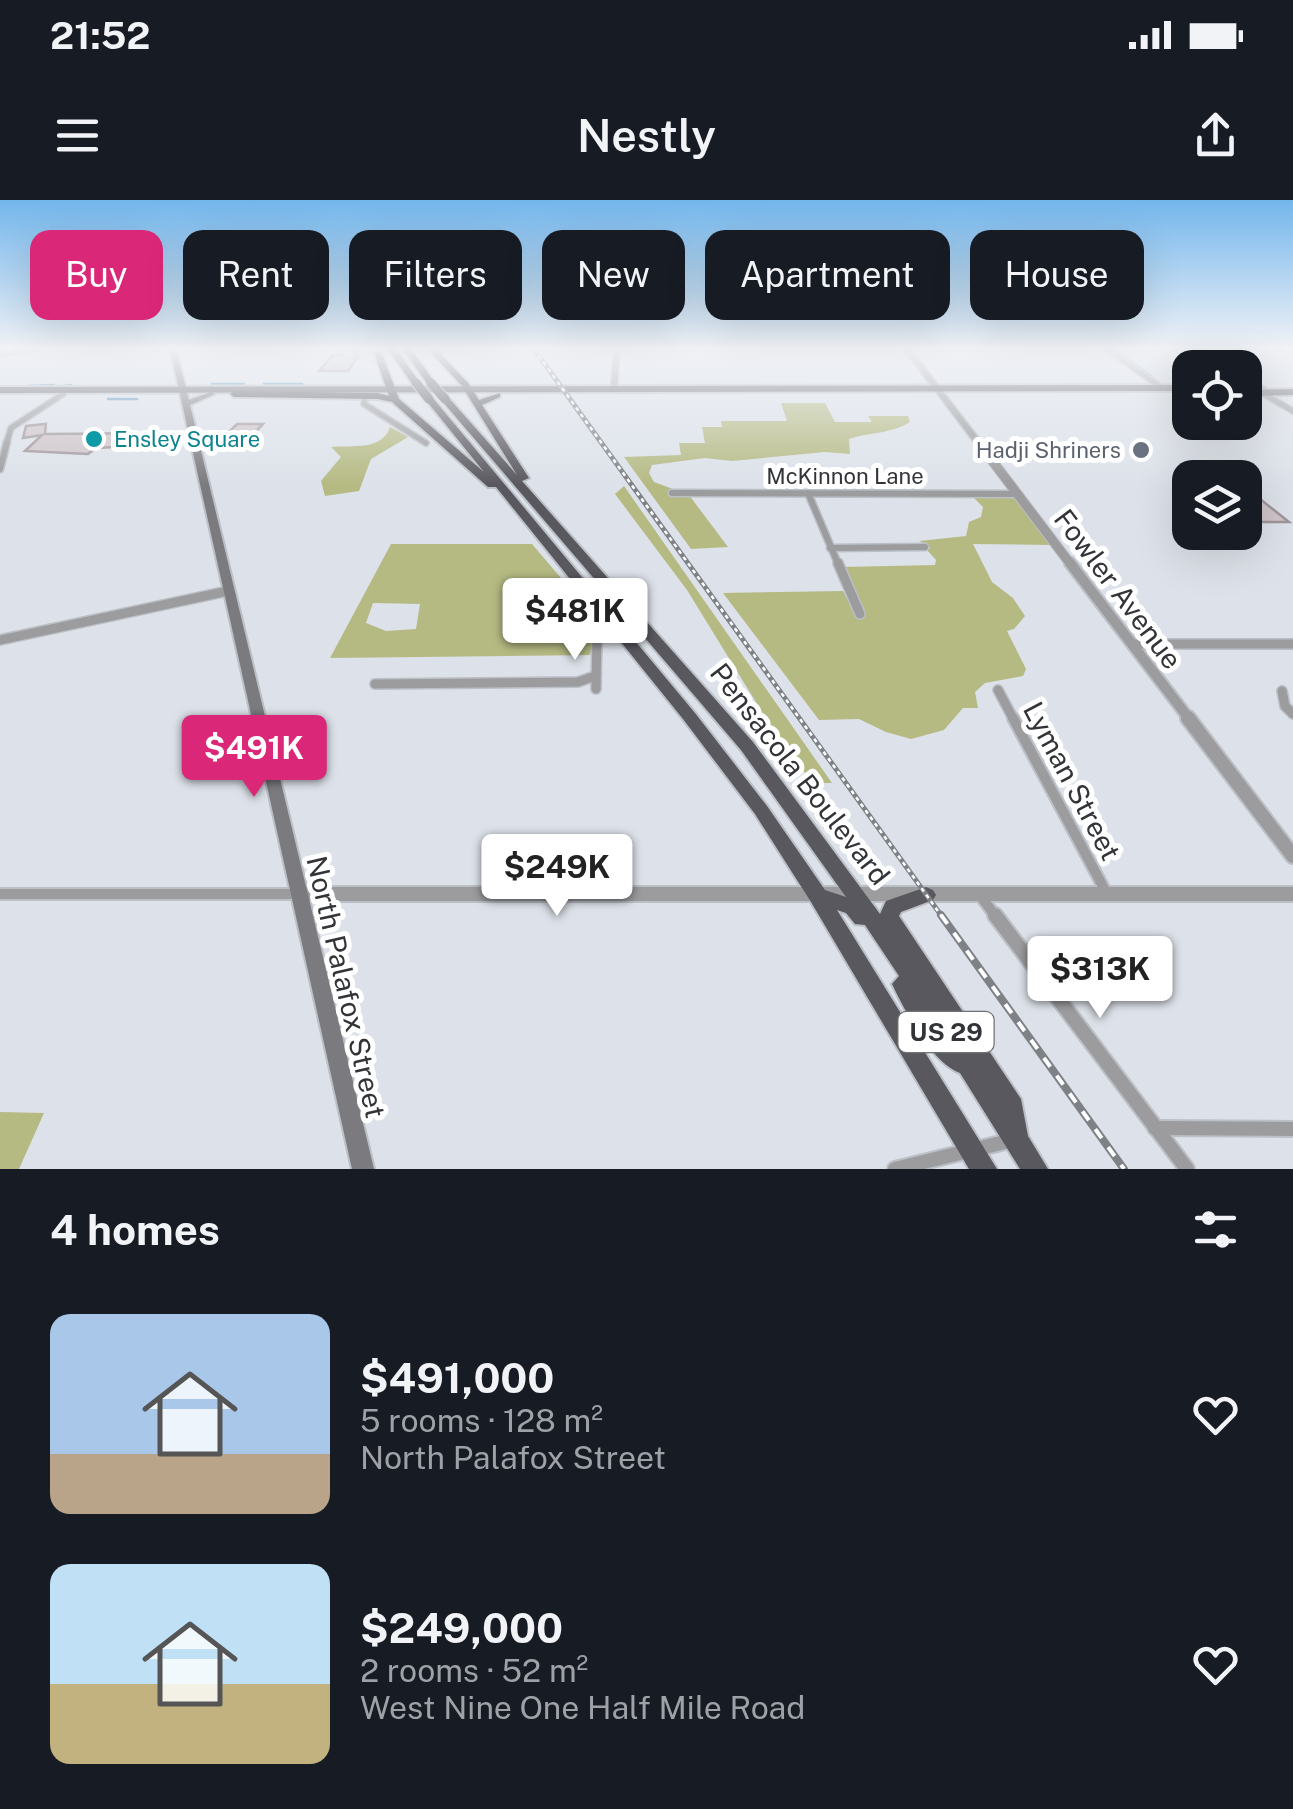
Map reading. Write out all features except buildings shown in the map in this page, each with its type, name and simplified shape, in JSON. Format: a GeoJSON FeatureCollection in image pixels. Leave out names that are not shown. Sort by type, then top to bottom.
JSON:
{"type":"FeatureCollection","features":[{"type":"Feature","properties":{"kind":"highway"},"geometry":{"type":"LineString","coordinates":[[393,394],[506,496]]}},
{"type":"Feature","properties":{"kind":"highway","name":"Pensacola Boulevard"},"geometry":{"type":"LineString","coordinates":[[435,394],[506,496],[721,754],[818,896],[978,1160]]}},
{"type":"Feature","properties":{"kind":"highway","name":"Pensacola Boulevard"},"geometry":{"type":"LineString","coordinates":[[435,394],[532,496],[792,804],[857,896],[1035,1169]]}},
{"type":"Feature","properties":{"kind":"highway"},"geometry":{"type":"LineString","coordinates":[[469,394],[506,448],[532,496]]}},
{"type":"Feature","properties":{"kind":"highway"},"geometry":{"type":"LineString","coordinates":[[478,407],[478,403],[497,395]]}},
{"type":"Feature","properties":{"kind":"highway"},"geometry":{"type":"LineString","coordinates":[[532,528],[551,528],[571,551],[587,561]]}},
{"type":"Feature","properties":{"kind":"highway"},"geometry":{"type":"LineString","coordinates":[[641,658],[661,670],[698,713],[709,718],[721,716]]}},
{"type":"Feature","properties":{"kind":"highway"},"geometry":{"type":"LineString","coordinates":[[721,754],[747,775],[824,886],[857,896]]}},
{"type":"Feature","properties":{"kind":"highway"},"geometry":{"type":"LineString","coordinates":[[926,895],[894,907],[889,917],[1012,1107],[1016,1139]]}},
{"type":"Feature","properties":{"kind":"highway"},"geometry":{"type":"LineString","coordinates":[[818,896],[853,906],[942,1046],[974,1074]]}},
{"type":"Feature","properties":{"kind":"main road","name":"North Palafox Street"},"geometry":{"type":"LineString","coordinates":[[184,394],[363,1169]]}},
{"type":"Feature","properties":{"kind":"main road"},"geometry":{"type":"LineString","coordinates":[[492,394],[555,394]]}},
{"type":"Feature","properties":{"kind":"street"},"geometry":{"type":"LineString","coordinates":[[0,468],[9,432],[60,394]]}},
{"type":"Feature","properties":{"kind":"street"},"geometry":{"type":"LineString","coordinates":[[363,394],[364,404],[426,443]]}},
{"type":"Feature","properties":{"kind":"street","name":"Fowler Avenue"},"geometry":{"type":"LineString","coordinates":[[942,394],[1293,856]]}},
{"type":"Feature","properties":{"kind":"street"},"geometry":{"type":"LineString","coordinates":[[1269,394],[1293,412]]}},
{"type":"Feature","properties":{"kind":"street","name":"McKinnon Lane"},"geometry":{"type":"LineString","coordinates":[[672,493],[1018,494]]}},
{"type":"Feature","properties":{"kind":"street"},"geometry":{"type":"LineString","coordinates":[[808,494],[860,614]]}},
{"type":"Feature","properties":{"kind":"street"},"geometry":{"type":"LineString","coordinates":[[830,548],[926,547]]}},
{"type":"Feature","properties":{"kind":"street"},"geometry":{"type":"LineString","coordinates":[[0,640],[228,591]]}},
{"type":"Feature","properties":{"kind":"street"},"geometry":{"type":"LineString","coordinates":[[596,689],[597,637],[618,632]]}},
{"type":"Feature","properties":{"kind":"street"},"geometry":{"type":"LineString","coordinates":[[1132,644],[1293,644]]}},
{"type":"Feature","properties":{"kind":"street"},"geometry":{"type":"LineString","coordinates":[[375,684],[578,682],[595,676]]}},
{"type":"Feature","properties":{"kind":"street","name":"Lyman Street"},"geometry":{"type":"LineString","coordinates":[[998,690],[1107,894]]}},
{"type":"Feature","properties":{"kind":"street"},"geometry":{"type":"LineString","coordinates":[[1282,690],[1285,706],[1293,714]]}},
{"type":"Feature","properties":{"kind":"street"},"geometry":{"type":"LineString","coordinates":[[0,894],[1293,894]]}},
{"type":"Feature","properties":{"kind":"street"},"geometry":{"type":"LineString","coordinates":[[979,894],[1187,1169]]}},
{"type":"Feature","properties":{"kind":"street"},"geometry":{"type":"LineString","coordinates":[[1156,1128],[1293,1130]]}},
{"type":"Feature","properties":{"kind":"street"},"geometry":{"type":"LineString","coordinates":[[895,1169],[978,1160],[1016,1139]]}},
{"type":"Feature","properties":{"kind":"green space"},"geometry":{"type":"Polygon","coordinates":[[[781,403],[825,403],[835,422],[872,422],[868,416],[908,416],[910,422],[849,439],[850,454],[825,452],[732,461],[705,458],[652,465],[649,473],[654,482],[681,492],[669,495],[689,495],[728,547],[691,549],[624,457],[681,455],[679,443],[705,443],[702,427],[722,427],[721,421],[787,421],[781,403]]]}},
{"type":"Feature","properties":{"kind":"green space"},"geometry":{"type":"Polygon","coordinates":[[[390,427],[408,437],[371,459],[359,491],[325,496],[321,481],[341,457],[331,447],[374,443],[390,427]]]}},
{"type":"Feature","properties":{"kind":"green space"},"geometry":{"type":"Polygon","coordinates":[[[624,486],[832,783],[815,783],[789,756],[687,590],[615,494],[624,486]]]}},
{"type":"Feature","properties":{"kind":"green space"},"geometry":{"type":"Polygon","coordinates":[[[971,495],[1016,495],[1053,545],[973,544],[992,582],[1013,598],[1025,616],[1007,631],[1026,669],[1023,676],[985,683],[975,692],[978,708],[963,708],[944,730],[911,739],[859,719],[819,720],[723,593],[843,591],[857,617],[864,617],[842,567],[935,565],[936,560],[926,549],[930,549],[928,545],[919,541],[966,536],[969,522],[981,517],[983,507],[971,495]]]}},
{"type":"Feature","properties":{"kind":"green space"},"geometry":{"type":"Polygon","coordinates":[[[391,544],[532,544],[607,632],[593,641],[590,655],[330,658],[391,544]],[[373,603],[366,623],[386,631],[416,629],[420,604],[373,603]]]}},
{"type":"Feature","properties":{"kind":"green space"},"geometry":{"type":"Polygon","coordinates":[[[0,1112],[44,1113],[19,1169],[0,1169],[0,1112]]]}},
{"type":"Feature","properties":{"kind":"waterway"},"geometry":{"type":"LineString","coordinates":[[108,399],[137,399]]}},
{"type":"Feature","properties":{"kind":"railway"},"geometry":{"type":"LineString","coordinates":[[567,394],[943,918]]}},
{"type":"Feature","properties":{"kind":"railway"},"geometry":{"type":"LineString","coordinates":[[941,915],[1124,1169]]}},
{"type":"Feature","properties":{"kind":"place","name":"Ensley Square"},"geometry":{"type":"Point","coordinates":[94,439]}},
{"type":"Feature","properties":{"kind":"place","name":"Hadji Shriners"},"geometry":{"type":"Point","coordinates":[1141,450]}}]}
